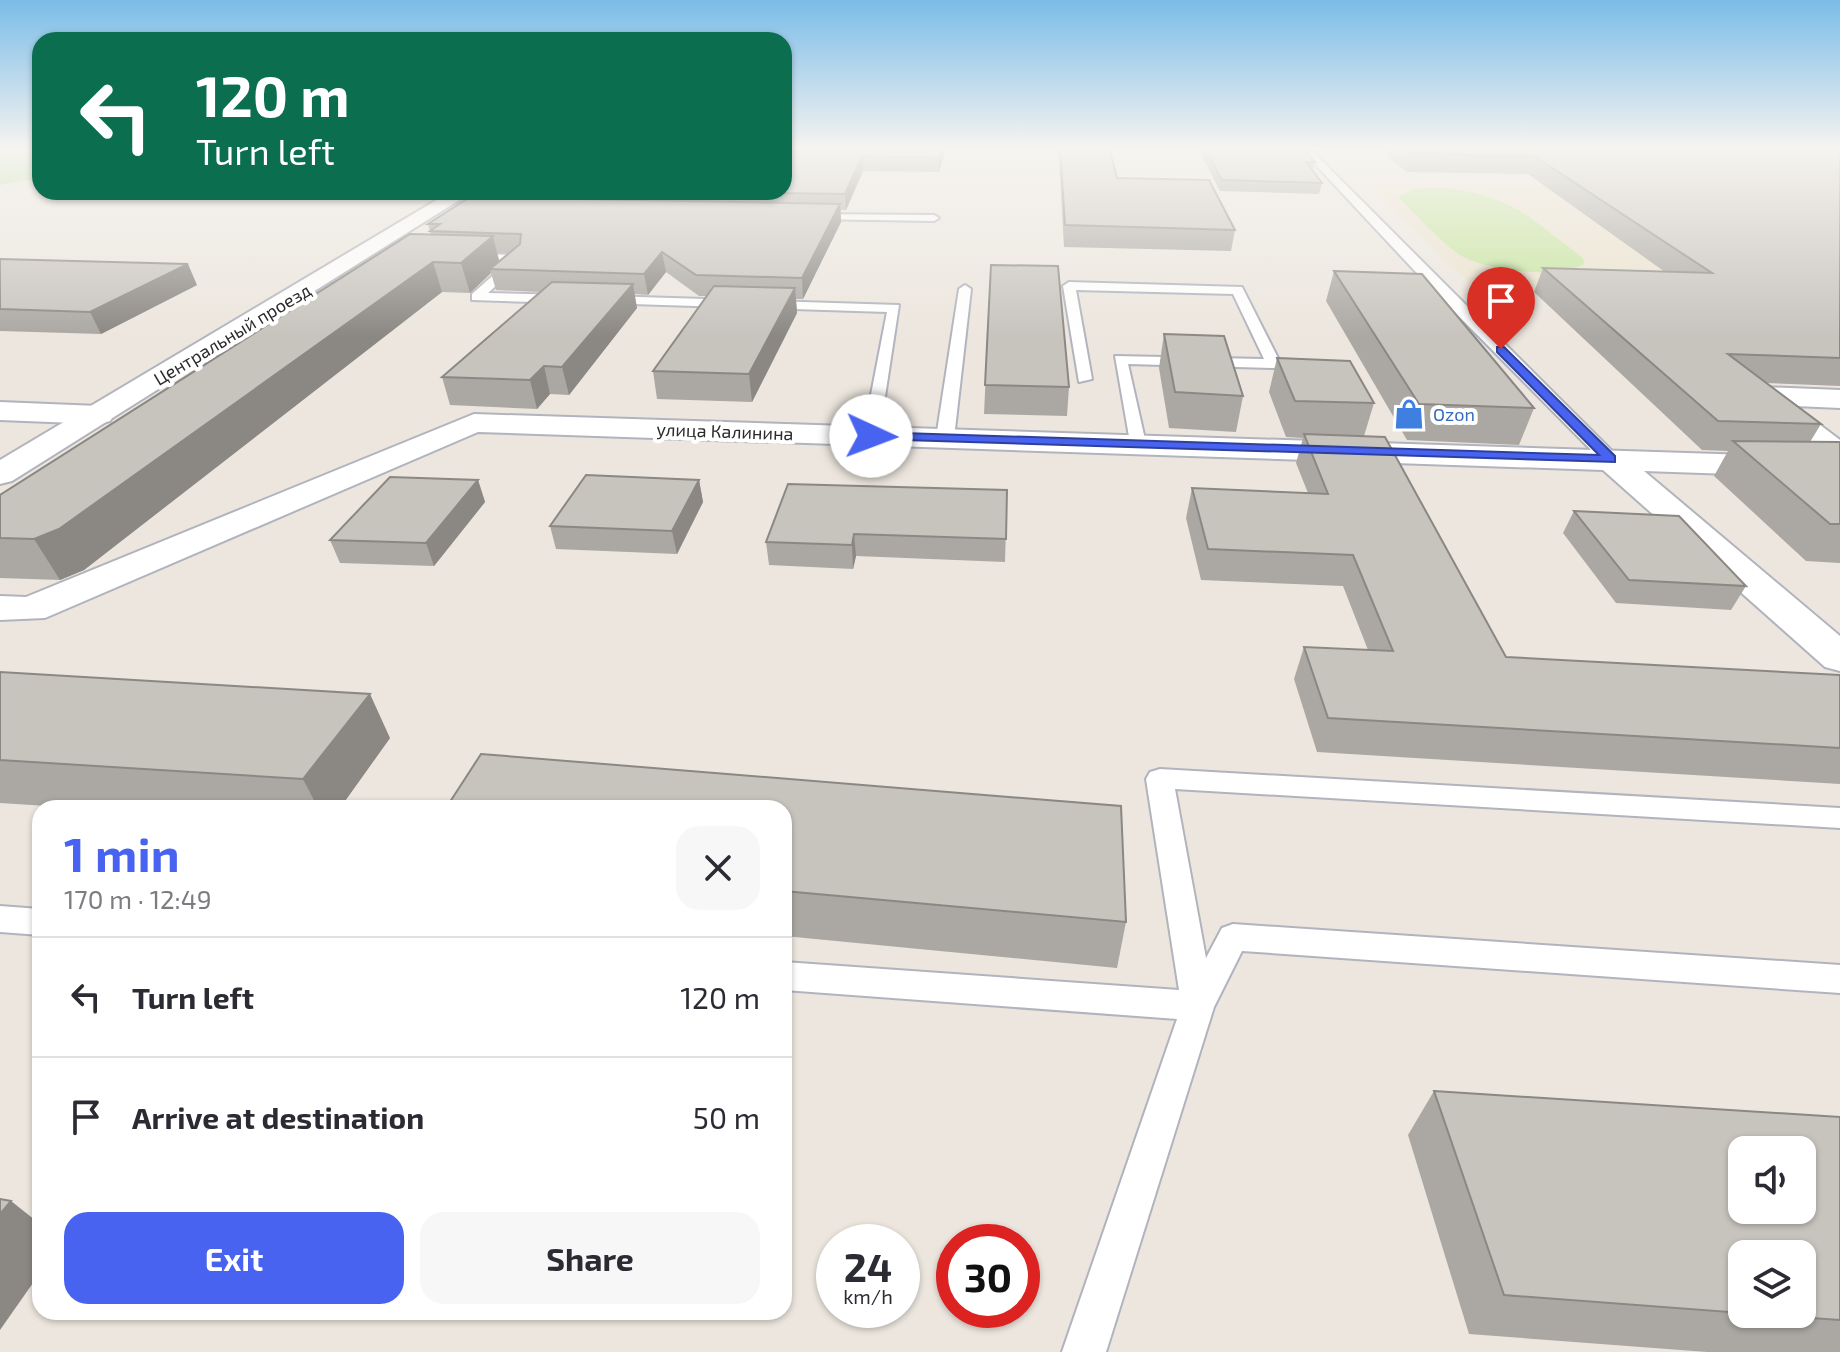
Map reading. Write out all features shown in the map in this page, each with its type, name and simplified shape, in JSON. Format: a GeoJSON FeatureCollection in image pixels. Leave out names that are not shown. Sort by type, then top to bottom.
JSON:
{"type":"FeatureCollection","features":[{"type":"Feature","properties":{"kind":"street","name":"Центральный проезд"},"geometry":{"type":"LineString","coordinates":[[0,474],[433,210]]}},
{"type":"Feature","properties":{"kind":"street","name":"улица Калинина"},"geometry":{"type":"LineString","coordinates":[[0,608],[31,609],[474,423],[1610,459],[1828,470],[1839,455],[1764,396],[1840,399]]}},
{"type":"Feature","properties":{"kind":"street"},"geometry":{"type":"LineString","coordinates":[[4,413],[99,415]]}},
{"type":"Feature","properties":{"kind":"street"},"geometry":{"type":"LineString","coordinates":[[1610,459],[1840,658]]}},
{"type":"Feature","properties":{"kind":"lane"},"geometry":{"type":"LineString","coordinates":[[1363,210],[1610,459]]}},
{"type":"Feature","properties":{"kind":"lane"},"geometry":{"type":"LineString","coordinates":[[794,216],[934,218]]}},
{"type":"Feature","properties":{"kind":"lane"},"geometry":{"type":"LineString","coordinates":[[360,255],[392,256]]}},
{"type":"Feature","properties":{"kind":"lane"},"geometry":{"type":"LineString","coordinates":[[455,257],[519,259],[477,297],[894,308],[871,436]]}},
{"type":"Feature","properties":{"kind":"lane"},"geometry":{"type":"LineString","coordinates":[[1084,379],[1069,286],[1238,290],[1274,364],[1120,359],[1137,444]]}},
{"type":"Feature","properties":{"kind":"lane"},"geometry":{"type":"LineString","coordinates":[[945,438],[965,289]]}},
{"type":"Feature","properties":{"kind":"lane"},"geometry":{"type":"LineString","coordinates":[[1198,1006],[1160,779],[1840,818]]}},
{"type":"Feature","properties":{"kind":"lane"},"geometry":{"type":"LineString","coordinates":[[0,919],[32,921]]}},
{"type":"Feature","properties":{"kind":"lane"},"geometry":{"type":"LineString","coordinates":[[1084,1352],[1198,1006],[1233,937],[1840,979]]}},
{"type":"Feature","properties":{"kind":"lane"},"geometry":{"type":"LineString","coordinates":[[792,977],[1198,1006]]}},
{"type":"Feature","properties":{"kind":"shaded area"},"geometry":{"type":"Polygon","coordinates":[[[1394,210],[1840,210],[1840,302],[1473,287],[1394,210]]]}},
{"type":"Feature","properties":{"kind":"green space"},"geometry":{"type":"Polygon","coordinates":[[[1411,210],[1517,210],[1583,258],[1584,264],[1557,272],[1501,269],[1469,259],[1442,240],[1411,210]]]}},
{"type":"Feature","properties":{"kind":"building"},"geometry":{"type":"Polygon","coordinates":[[[450,210],[837,210],[802,278],[696,275],[662,252],[644,274],[490,269],[520,244],[521,234],[430,231],[440,224],[428,224],[450,210]]]}},
{"type":"Feature","properties":{"kind":"building"},"geometry":{"type":"Polygon","coordinates":[[[1064,210],[1225,210],[1235,230],[1065,225],[1064,210]]]}},
{"type":"Feature","properties":{"kind":"building"},"geometry":{"type":"Polygon","coordinates":[[[1616,210],[1840,210],[1840,358],[1728,354],[1821,424],[1718,421],[1543,268],[1712,273],[1616,210]]]}},
{"type":"Feature","properties":{"kind":"building"},"geometry":{"type":"Polygon","coordinates":[[[410,234],[493,236],[461,263],[433,262],[59,529],[34,539],[0,538],[0,495],[410,234]]]}},
{"type":"Feature","properties":{"kind":"building"},"geometry":{"type":"Polygon","coordinates":[[[0,259],[188,264],[90,312],[0,309],[0,259]]]}},
{"type":"Feature","properties":{"kind":"building"},"geometry":{"type":"Polygon","coordinates":[[[991,265],[1058,266],[1069,387],[985,385],[991,265]]]}},
{"type":"Feature","properties":{"kind":"building"},"geometry":{"type":"Polygon","coordinates":[[[1334,271],[1422,274],[1534,408],[1419,404],[1334,271]]]}},
{"type":"Feature","properties":{"kind":"building"},"geometry":{"type":"Polygon","coordinates":[[[552,282],[633,284],[562,367],[544,366],[530,380],[442,377],[552,282]]]}},
{"type":"Feature","properties":{"kind":"building"},"geometry":{"type":"Polygon","coordinates":[[[714,286],[795,288],[749,374],[653,371],[714,286]]]}},
{"type":"Feature","properties":{"kind":"building"},"geometry":{"type":"Polygon","coordinates":[[[1164,334],[1224,336],[1243,396],[1175,392],[1164,334]]]}},
{"type":"Feature","properties":{"kind":"building"},"geometry":{"type":"Polygon","coordinates":[[[1277,358],[1350,361],[1374,403],[1295,401],[1277,358]]]}},
{"type":"Feature","properties":{"kind":"building"},"geometry":{"type":"Polygon","coordinates":[[[1304,434],[1385,437],[1506,657],[1840,675],[1840,748],[1328,718],[1304,647],[1393,651],[1353,555],[1208,549],[1192,488],[1328,494],[1304,434]]]}},
{"type":"Feature","properties":{"kind":"building"},"geometry":{"type":"Polygon","coordinates":[[[1733,441],[1840,442],[1840,524],[1830,524],[1733,441]]]}},
{"type":"Feature","properties":{"kind":"building"},"geometry":{"type":"Polygon","coordinates":[[[586,475],[699,480],[672,531],[550,526],[586,475]]]}},
{"type":"Feature","properties":{"kind":"building"},"geometry":{"type":"Polygon","coordinates":[[[390,477],[478,480],[426,543],[330,540],[390,477]]]}},
{"type":"Feature","properties":{"kind":"building"},"geometry":{"type":"Polygon","coordinates":[[[788,484],[1007,490],[1006,539],[854,534],[852,545],[766,542],[788,484]]]}},
{"type":"Feature","properties":{"kind":"building"},"geometry":{"type":"Polygon","coordinates":[[[1574,511],[1679,516],[1746,586],[1629,580],[1574,511]]]}},
{"type":"Feature","properties":{"kind":"building"},"geometry":{"type":"Polygon","coordinates":[[[0,672],[370,694],[303,779],[0,760],[0,672]]]}},
{"type":"Feature","properties":{"kind":"building"},"geometry":{"type":"Polygon","coordinates":[[[481,754],[1121,806],[1126,922],[792,892],[792,800],[451,800],[481,754]]]}},
{"type":"Feature","properties":{"kind":"building"},"geometry":{"type":"Polygon","coordinates":[[[1434,1091],[1840,1117],[1840,1320],[1816,1318],[1816,1240],[1728,1240],[1728,1312],[1504,1295],[1434,1091]]]}},
{"type":"Feature","properties":{"kind":"building"},"geometry":{"type":"Polygon","coordinates":[[[0,1199],[11,1201],[0,1214],[0,1199]]]}},
{"type":"Feature","properties":{"kind":"place","name":"Ozon"},"geometry":{"type":"Point","coordinates":[1409,414]}},
{"type":"Feature","properties":{"kind":"route"},"geometry":{"type":"LineString","coordinates":[[871,436],[1610,459],[1501,349]]}}]}
